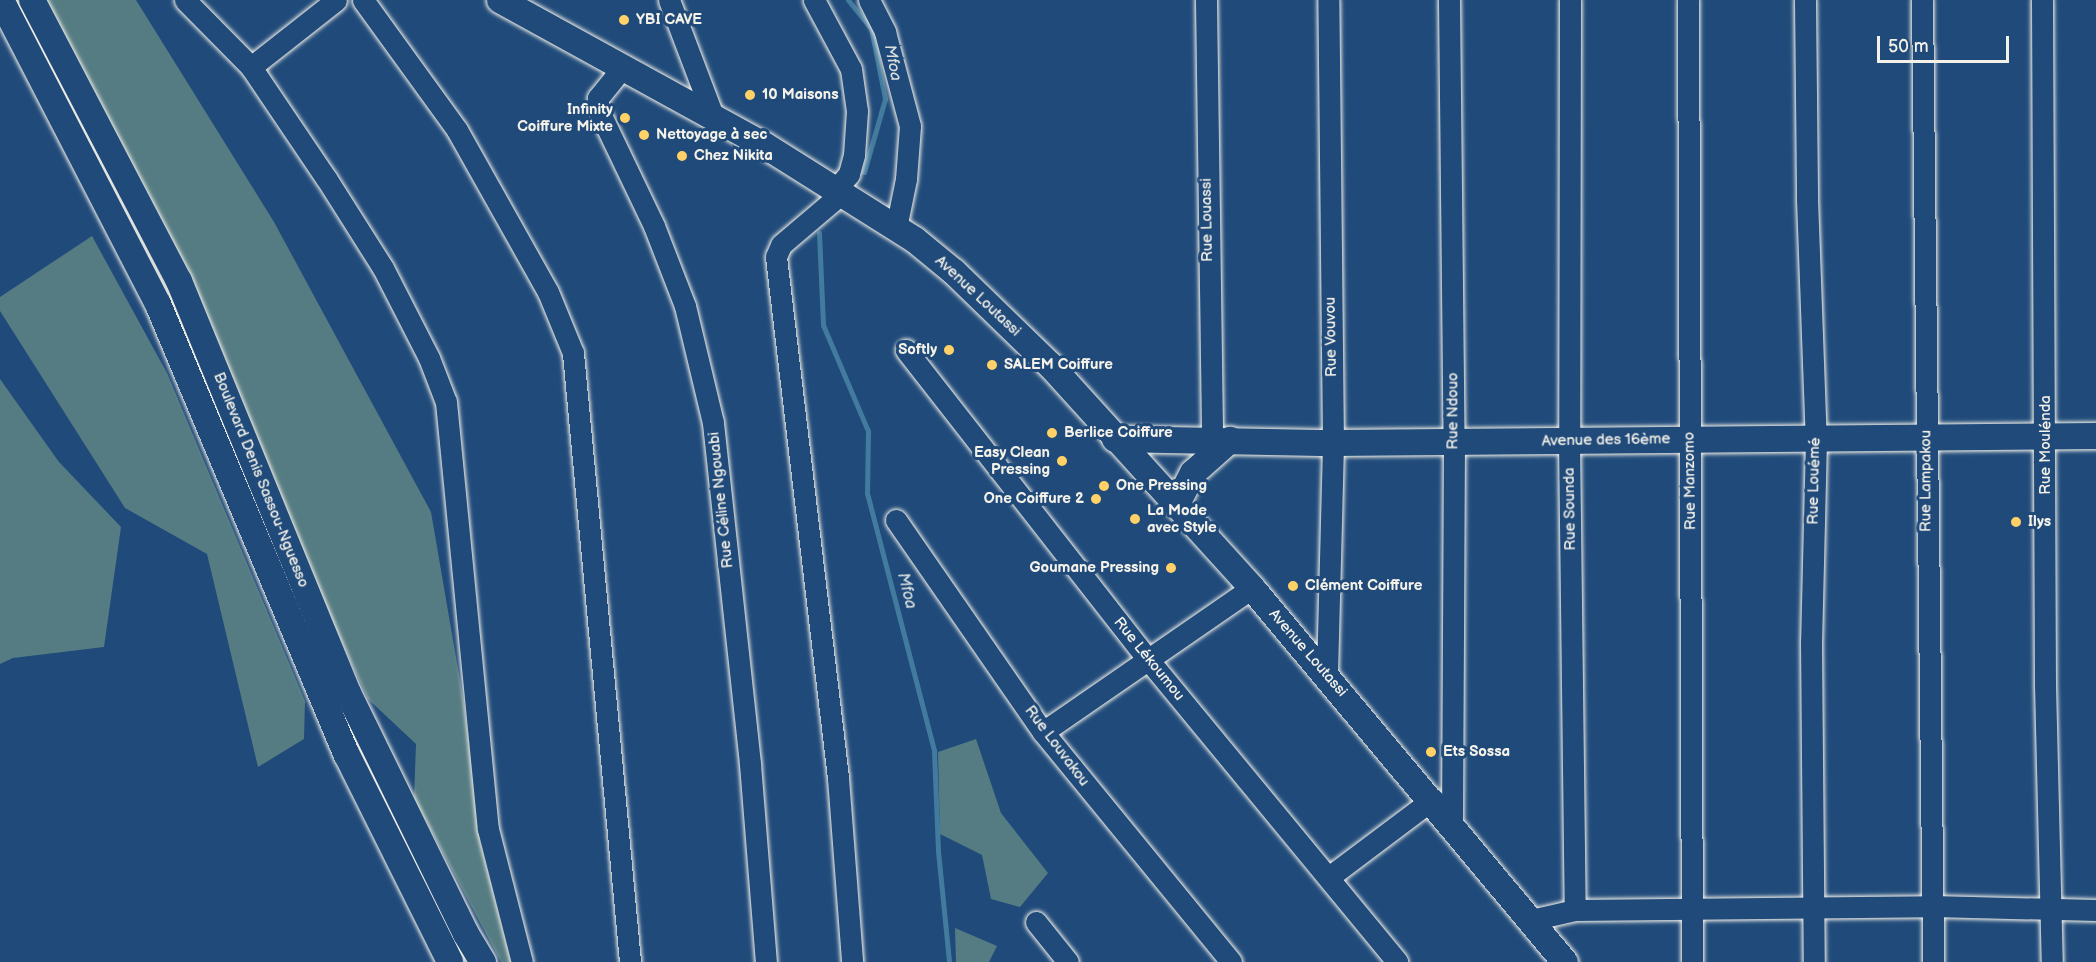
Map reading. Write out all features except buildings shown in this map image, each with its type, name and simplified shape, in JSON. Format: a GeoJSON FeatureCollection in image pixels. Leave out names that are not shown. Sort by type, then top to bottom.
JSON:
{"type":"FeatureCollection","features":[{"type":"Feature","properties":{"kind":"main road","name":"Boulevard Denis Sassou-Nguesso"},"geometry":{"type":"LineString","coordinates":[[1,0],[158,304],[347,755],[450,962]]}},
{"type":"Feature","properties":{"kind":"main road","name":"Boulevard Denis Sassou-Nguesso"},"geometry":{"type":"LineString","coordinates":[[32,0],[179,282],[348,693],[466,934],[483,962]]}},
{"type":"Feature","properties":{"kind":"main road","name":"Avenue Loutassi"},"geometry":{"type":"LineString","coordinates":[[500,0],[713,116],[839,191],[896,228],[954,272],[1050,365],[1252,588],[1328,674],[1565,962]]}},
{"type":"Feature","properties":{"kind":"main road","name":"Avenue des 16ème"},"geometry":{"type":"LineString","coordinates":[[1115,439],[1218,445],[2096,436]]}},
{"type":"Feature","properties":{"kind":"main road"},"geometry":{"type":"LineString","coordinates":[[1177,504],[1189,480],[1218,445]]}},
{"type":"Feature","properties":{"kind":"main road"},"geometry":{"type":"LineString","coordinates":[[347,755],[375,745]]}},
{"type":"Feature","properties":{"kind":"street"},"geometry":{"type":"LineString","coordinates":[[184,0],[251,67],[383,268],[429,358],[446,402],[488,829],[522,962]]}},
{"type":"Feature","properties":{"kind":"street"},"geometry":{"type":"LineString","coordinates":[[251,67],[336,0]]}},
{"type":"Feature","properties":{"kind":"street"},"geometry":{"type":"LineString","coordinates":[[363,0],[457,130],[548,292],[573,353],[630,962]]}},
{"type":"Feature","properties":{"kind":"street"},"geometry":{"type":"LineString","coordinates":[[669,0],[713,116]]}},
{"type":"Feature","properties":{"kind":"street"},"geometry":{"type":"LineString","coordinates":[[814,0],[851,69],[857,111],[854,155],[849,174],[839,191],[780,245],[776,257],[838,778],[852,962]]}},
{"type":"Feature","properties":{"kind":"street"},"geometry":{"type":"LineString","coordinates":[[869,0],[885,32],[910,126],[906,179],[896,228]]}},
{"type":"Feature","properties":{"kind":"street","name":"Rue Louassi"},"geometry":{"type":"LineString","coordinates":[[1206,0],[1218,445]]}},
{"type":"Feature","properties":{"kind":"street","name":"Rue Vouvou"},"geometry":{"type":"LineString","coordinates":[[1328,0],[1333,443],[1328,674]]}},
{"type":"Feature","properties":{"kind":"street","name":"Rue Ndouo"},"geometry":{"type":"LineString","coordinates":[[1449,0],[1454,442],[1452,823]]}},
{"type":"Feature","properties":{"kind":"street","name":"Rue Sounda"},"geometry":{"type":"LineString","coordinates":[[1570,0],[1569,440],[1575,910]]}},
{"type":"Feature","properties":{"kind":"street","name":"Rue Manzomo"},"geometry":{"type":"LineString","coordinates":[[1688,0],[1692,962]]}},
{"type":"Feature","properties":{"kind":"street","name":"Rue Louémé"},"geometry":{"type":"LineString","coordinates":[[1805,0],[1807,199],[1816,440],[1811,642],[1814,962]]}},
{"type":"Feature","properties":{"kind":"street","name":"Rue Lampakou"},"geometry":{"type":"LineString","coordinates":[[1922,0],[1933,962]]}},
{"type":"Feature","properties":{"kind":"street","name":"Rue Moulénda"},"geometry":{"type":"LineString","coordinates":[[2043,0],[2045,685],[2052,962]]}},
{"type":"Feature","properties":{"kind":"street","name":"Rue Céline Ngouabi"},"geometry":{"type":"LineString","coordinates":[[623,68],[598,98],[598,109],[654,226],[685,306],[713,423],[750,764],[766,962]]}},
{"type":"Feature","properties":{"kind":"street","name":"Rue Lékoumou"},"geometry":{"type":"LineString","coordinates":[[906,350],[1146,657],[1329,876],[1397,962]]}},
{"type":"Feature","properties":{"kind":"street","name":"Rue Louvakou"},"geometry":{"type":"LineString","coordinates":[[896,520],[1042,732],[1231,962]]}},
{"type":"Feature","properties":{"kind":"street"},"geometry":{"type":"LineString","coordinates":[[1042,732],[1146,657],[1252,588]]}},
{"type":"Feature","properties":{"kind":"street"},"geometry":{"type":"LineString","coordinates":[[1329,876],[1433,800]]}},
{"type":"Feature","properties":{"kind":"street"},"geometry":{"type":"LineString","coordinates":[[1531,920],[1575,910],[1815,910],[1932,906],[2096,910]]}},
{"type":"Feature","properties":{"kind":"street"},"geometry":{"type":"LineString","coordinates":[[1036,922],[1068,962]]}},
{"type":"Feature","properties":{"kind":"green space"},"geometry":{"type":"Polygon","coordinates":[[[47,0],[136,0],[274,222],[431,512],[464,704],[480,842],[511,962],[501,962],[414,798],[416,744],[368,699],[47,0]]]}},
{"type":"Feature","properties":{"kind":"green space"},"geometry":{"type":"Polygon","coordinates":[[[92,236],[167,373],[305,701],[304,739],[258,767],[207,554],[125,508],[0,311],[0,297],[92,236]]]}},
{"type":"Feature","properties":{"kind":"green space"},"geometry":{"type":"Polygon","coordinates":[[[0,379],[59,462],[121,527],[104,647],[13,658],[0,664],[0,379]]]}},
{"type":"Feature","properties":{"kind":"green space"},"geometry":{"type":"Polygon","coordinates":[[[976,739],[1001,813],[1048,873],[1020,907],[991,899],[982,855],[940,834],[938,752],[976,739]]]}},
{"type":"Feature","properties":{"kind":"green space"},"geometry":{"type":"Polygon","coordinates":[[[955,928],[997,946],[989,962],[956,962],[955,928]]]}},
{"type":"Feature","properties":{"kind":"waterway","name":"Mfoa"},"geometry":{"type":"LineString","coordinates":[[848,0],[871,28],[885,99],[864,172]]}},
{"type":"Feature","properties":{"kind":"waterway","name":"Mfoa"},"geometry":{"type":"LineString","coordinates":[[819,233],[823,325],[868,431],[867,493],[934,751],[938,851],[949,962]]}},
{"type":"Feature","properties":{"kind":"place","name":"YBI CAVE"},"geometry":{"type":"Point","coordinates":[624,20]}},
{"type":"Feature","properties":{"kind":"place","name":"10 Maisons"},"geometry":{"type":"Point","coordinates":[750,95]}},
{"type":"Feature","properties":{"kind":"place","name":"Infinity Coiffure Mixte"},"geometry":{"type":"Point","coordinates":[625,118]}},
{"type":"Feature","properties":{"kind":"place","name":"Nettoyage à sec"},"geometry":{"type":"Point","coordinates":[644,135]}},
{"type":"Feature","properties":{"kind":"place","name":"Chez Nikita"},"geometry":{"type":"Point","coordinates":[682,156]}},
{"type":"Feature","properties":{"kind":"place","name":"Softly"},"geometry":{"type":"Point","coordinates":[949,350]}},
{"type":"Feature","properties":{"kind":"place","name":"SALEM Coiffure"},"geometry":{"type":"Point","coordinates":[992,365]}},
{"type":"Feature","properties":{"kind":"place","name":"Berlice Coiffure"},"geometry":{"type":"Point","coordinates":[1052,433]}},
{"type":"Feature","properties":{"kind":"place","name":"Easy Clean Pressing"},"geometry":{"type":"Point","coordinates":[1062,461]}},
{"type":"Feature","properties":{"kind":"place","name":"One Pressing"},"geometry":{"type":"Point","coordinates":[1104,486]}},
{"type":"Feature","properties":{"kind":"place","name":"One Coiffure 2"},"geometry":{"type":"Point","coordinates":[1096,499]}},
{"type":"Feature","properties":{"kind":"place","name":"La Mode avec Style"},"geometry":{"type":"Point","coordinates":[1135,519]}},
{"type":"Feature","properties":{"kind":"place","name":"Ilys"},"geometry":{"type":"Point","coordinates":[2016,522]}},
{"type":"Feature","properties":{"kind":"place","name":"Goumane Pressing"},"geometry":{"type":"Point","coordinates":[1171,568]}},
{"type":"Feature","properties":{"kind":"place","name":"Clément Coiffure"},"geometry":{"type":"Point","coordinates":[1293,586]}},
{"type":"Feature","properties":{"kind":"place","name":"Ets Sossa"},"geometry":{"type":"Point","coordinates":[1431,752]}}]}
